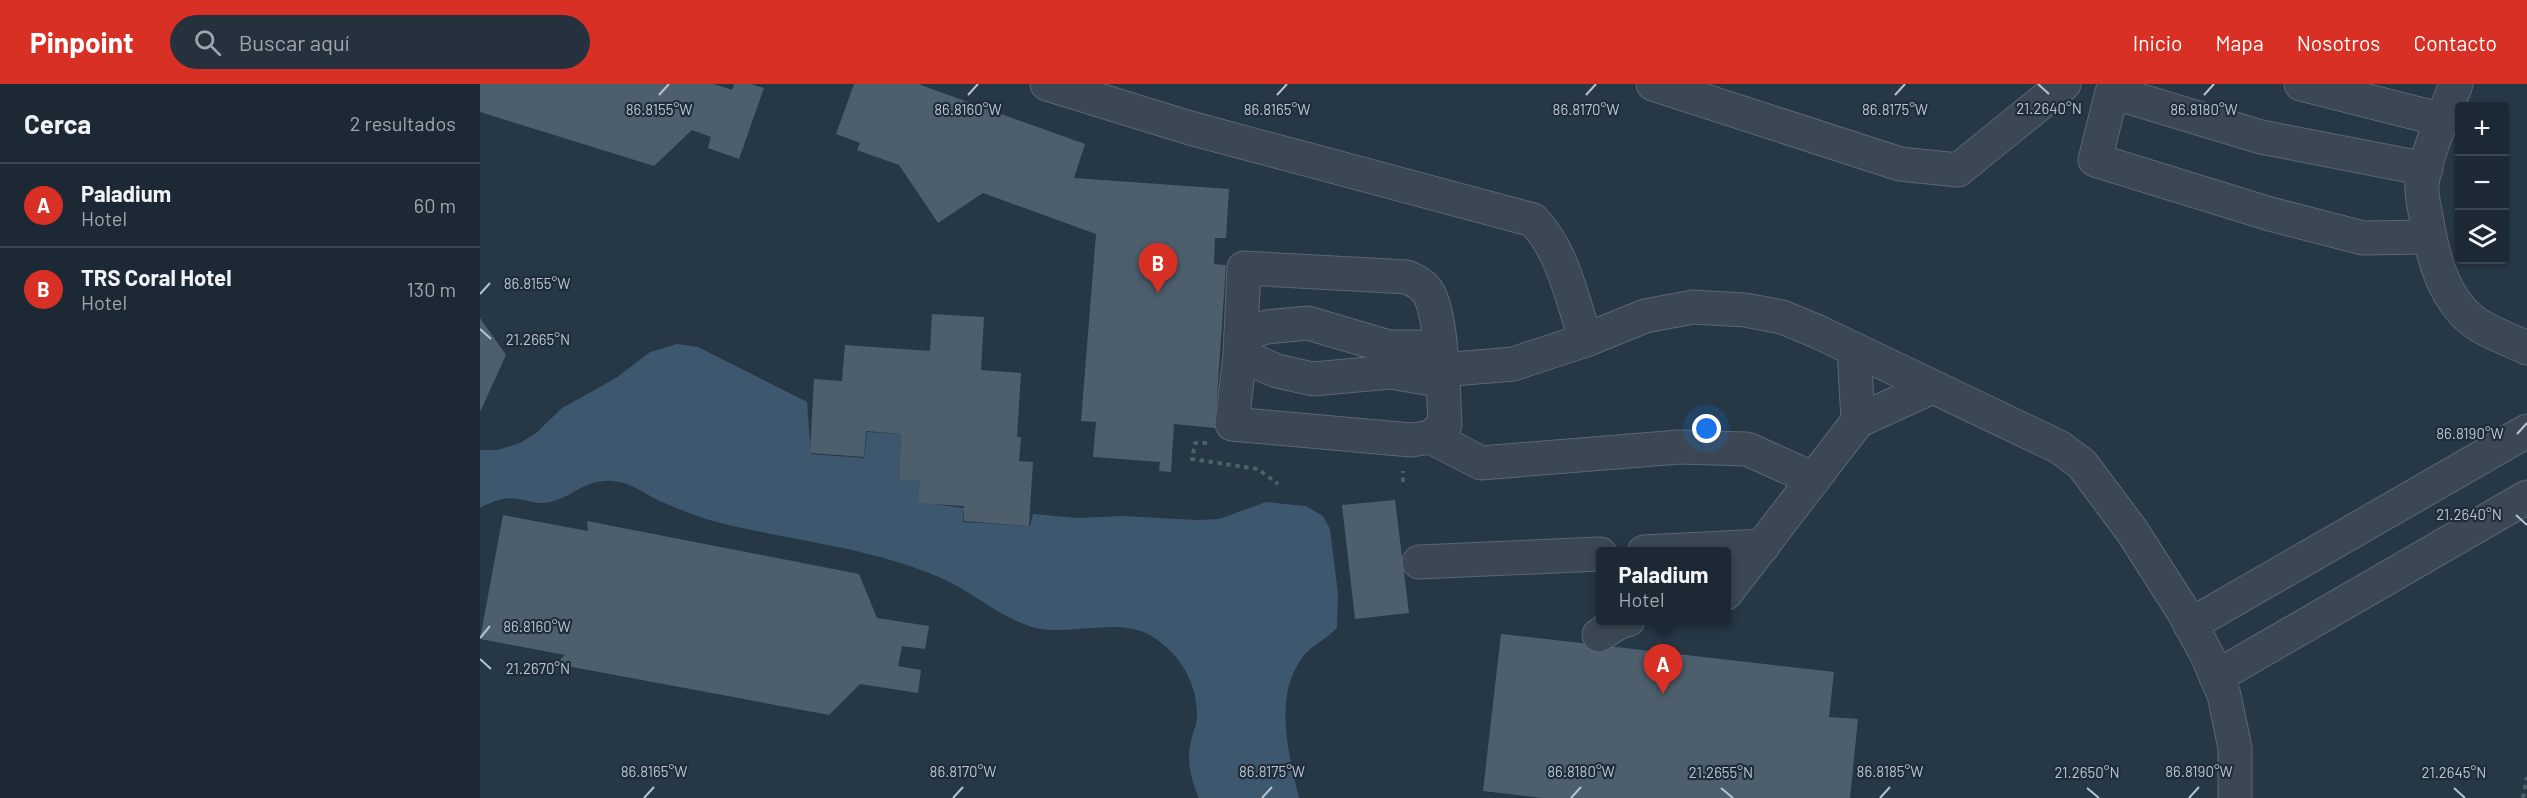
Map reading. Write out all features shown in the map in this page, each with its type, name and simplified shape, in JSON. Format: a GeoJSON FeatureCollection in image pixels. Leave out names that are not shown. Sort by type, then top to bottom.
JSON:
{"type":"FeatureCollection","features":[{"type":"Feature","properties":{"kind":"lane"},"geometry":{"type":"LineString","coordinates":[[1047,84],[1190,128],[1533,220],[1545,232],[1554,248],[1586,340]]}},
{"type":"Feature","properties":{"kind":"lane"},"geometry":{"type":"LineString","coordinates":[[1653,84],[1900,164],[1958,170],[2064,84]]}},
{"type":"Feature","properties":{"kind":"lane"},"geometry":{"type":"LineString","coordinates":[[2301,84],[2443,120]]}},
{"type":"Feature","properties":{"kind":"lane"},"geometry":{"type":"LineString","coordinates":[[2456,84],[2422,186],[2431,251],[2440,274],[2454,298],[2468,315],[2478,325],[2527,348]]}},
{"type":"Feature","properties":{"kind":"lane"},"geometry":{"type":"LineString","coordinates":[[2426,169],[2261,136],[2112,92],[2095,160],[2270,214],[2363,238],[2429,237]]}},
{"type":"Feature","properties":{"kind":"lane"},"geometry":{"type":"LineString","coordinates":[[1244,268],[1407,277],[1419,283],[1429,294],[1437,321],[1441,366],[1445,424],[1431,437],[1411,440],[1233,424],[1241,345],[1244,268]]}},
{"type":"Feature","properties":{"kind":"lane"},"geometry":{"type":"LineString","coordinates":[[1241,345],[1277,371],[1313,379],[1441,366],[1514,364],[1586,340],[1645,316],[1693,307],[1745,310],[1782,317],[1854,349],[2042,438],[2082,464],[2132,531],[2190,625],[2216,677],[2224,695],[2235,748],[2235,798]]}},
{"type":"Feature","properties":{"kind":"lane"},"geometry":{"type":"LineString","coordinates":[[1241,345],[1267,327],[1308,323],[1389,347],[1441,366]]}},
{"type":"Feature","properties":{"kind":"lane"},"geometry":{"type":"LineString","coordinates":[[1854,349],[1858,421]]}},
{"type":"Feature","properties":{"kind":"lane"},"geometry":{"type":"LineString","coordinates":[[1731,588],[1858,421],[1932,387]]}},
{"type":"Feature","properties":{"kind":"lane"},"geometry":{"type":"LineString","coordinates":[[2190,625],[2527,431]]}},
{"type":"Feature","properties":{"kind":"lane"},"geometry":{"type":"LineString","coordinates":[[1431,437],[1480,463],[1679,447],[1747,449],[1814,479]]}},
{"type":"Feature","properties":{"kind":"lane"},"geometry":{"type":"LineString","coordinates":[[2216,677],[2527,497]]}},
{"type":"Feature","properties":{"kind":"lane"},"geometry":{"type":"LineString","coordinates":[[1731,548],[1763,546]]}},
{"type":"Feature","properties":{"kind":"lane"},"geometry":{"type":"LineString","coordinates":[[1419,562],[1596,554]]}},
{"type":"Feature","properties":{"kind":"lane"},"geometry":{"type":"LineString","coordinates":[[1599,634],[1614,625]]}},
{"type":"Feature","properties":{"kind":"path"},"geometry":{"type":"LineString","coordinates":[[2523,798],[2527,777]]}},
{"type":"Feature","properties":{"kind":"water"},"geometry":{"type":"Polygon","coordinates":[[[677,344],[698,347],[807,402],[811,454],[864,458],[867,432],[901,434],[899,480],[921,481],[919,502],[964,508],[963,522],[1030,526],[1033,514],[1078,518],[1122,516],[1219,519],[1266,502],[1306,506],[1323,516],[1330,529],[1338,593],[1337,628],[1302,658],[1293,674],[1288,691],[1286,727],[1299,798],[1199,798],[1189,763],[1197,719],[1192,684],[1174,655],[1156,639],[1142,632],[1112,627],[1048,630],[1032,627],[1008,617],[953,584],[913,567],[857,551],[713,521],[668,505],[620,482],[603,481],[587,485],[558,500],[546,503],[509,498],[480,508],[480,450],[497,450],[520,443],[536,433],[562,408],[616,378],[650,352],[677,344]]]}},
{"type":"Feature","properties":{"kind":"building"},"geometry":{"type":"Polygon","coordinates":[[[480,84],[714,84],[732,90],[734,84],[751,84],[764,88],[739,159],[708,148],[711,137],[692,130],[654,166],[480,112],[480,84]]]}},
{"type":"Feature","properties":{"kind":"building"},"geometry":{"type":"Polygon","coordinates":[[[854,84],[918,84],[1085,144],[1074,178],[1229,189],[1226,238],[1215,238],[1214,264],[1226,265],[1215,428],[1174,424],[1171,472],[1159,471],[1160,462],[1093,457],[1096,422],[1081,421],[1096,234],[983,193],[938,223],[899,165],[857,150],[860,143],[836,134],[854,84]]]}},
{"type":"Feature","properties":{"kind":"building"},"geometry":{"type":"Polygon","coordinates":[[[932,314],[984,317],[981,370],[1021,373],[1017,437],[1021,437],[1019,461],[1033,462],[1029,526],[964,521],[964,506],[918,503],[920,481],[899,480],[901,434],[866,431],[864,457],[810,453],[814,379],[842,381],[845,345],[930,351],[932,314]]]}},
{"type":"Feature","properties":{"kind":"building"},"geometry":{"type":"Polygon","coordinates":[[[480,318],[506,355],[480,412],[480,318]]]}},
{"type":"Feature","properties":{"kind":"building"},"geometry":{"type":"Polygon","coordinates":[[[1395,500],[1409,613],[1355,619],[1342,505],[1395,500]]]}},
{"type":"Feature","properties":{"kind":"building"},"geometry":{"type":"Polygon","coordinates":[[[503,515],[588,531],[587,521],[859,574],[877,618],[929,626],[925,649],[902,646],[898,666],[921,670],[918,693],[860,684],[829,715],[556,664],[565,655],[480,639],[503,515]]]}},
{"type":"Feature","properties":{"kind":"building"},"geometry":{"type":"Polygon","coordinates":[[[1501,634],[1834,672],[1829,717],[1858,719],[1850,798],[1543,798],[1483,791],[1501,634]]]}},
{"type":"Feature","properties":{"kind":"place","name":"TRS Coral Hotel"},"geometry":{"type":"Point","coordinates":[1158,293]}},
{"type":"Feature","properties":{"kind":"place","name":"Paladium"},"geometry":{"type":"Point","coordinates":[1663,694]}}]}
